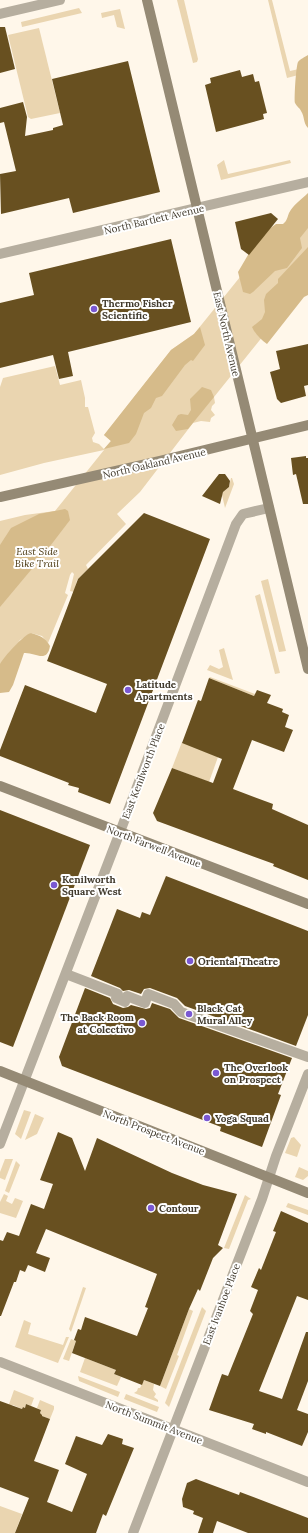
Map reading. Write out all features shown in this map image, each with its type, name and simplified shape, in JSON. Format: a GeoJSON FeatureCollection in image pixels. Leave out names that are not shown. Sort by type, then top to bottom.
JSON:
{"type":"FeatureCollection","features":[{"type":"Feature","properties":{"kind":"main road","name":"East North Avenue"},"geometry":{"type":"LineString","coordinates":[[148,0],[308,668]]}},
{"type":"Feature","properties":{"kind":"main road","name":"North Oakland Avenue"},"geometry":{"type":"LineString","coordinates":[[0,497],[79,480],[308,425]]}},
{"type":"Feature","properties":{"kind":"main road","name":"North Farwell Avenue"},"geometry":{"type":"LineString","coordinates":[[0,786],[308,904]]}},
{"type":"Feature","properties":{"kind":"main road","name":"North Prospect Avenue"},"geometry":{"type":"LineString","coordinates":[[0,1071],[308,1193]]}},
{"type":"Feature","properties":{"kind":"street"},"geometry":{"type":"LineString","coordinates":[[0,14],[60,0]]}},
{"type":"Feature","properties":{"kind":"street","name":"North Bartlett Avenue"},"geometry":{"type":"LineString","coordinates":[[0,254],[308,182]]}},
{"type":"Feature","properties":{"kind":"street","name":"East Kenilworth Place"},"geometry":{"type":"LineString","coordinates":[[0,1144],[66,974],[236,524],[243,514],[269,508]]}},
{"type":"Feature","properties":{"kind":"street"},"geometry":{"type":"LineString","coordinates":[[66,974],[118,994],[116,998],[145,1002],[148,994],[174,1004],[181,1012],[308,1056]]}},
{"type":"Feature","properties":{"kind":"street","name":"East Ivanhoe Place"},"geometry":{"type":"LineString","coordinates":[[133,1533],[308,1074]]}},
{"type":"Feature","properties":{"kind":"street","name":"North Summit Avenue"},"geometry":{"type":"LineString","coordinates":[[0,1362],[308,1482]]}},
{"type":"Feature","properties":{"kind":"green space"},"geometry":{"type":"Polygon","coordinates":[[[177,0],[184,0],[198,59],[197,62],[193,63],[177,0]]]}},
{"type":"Feature","properties":{"kind":"green space"},"geometry":{"type":"Polygon","coordinates":[[[268,0],[272,0],[290,71],[308,67],[302,74],[287,78],[268,0]]]}},
{"type":"Feature","properties":{"kind":"green space"},"geometry":{"type":"Polygon","coordinates":[[[79,8],[82,13],[22,27],[21,22],[79,8]]]}},
{"type":"Feature","properties":{"kind":"green space"},"geometry":{"type":"Polygon","coordinates":[[[120,9],[125,29],[117,27],[114,15],[102,18],[101,13],[120,9]]]}},
{"type":"Feature","properties":{"kind":"green space"},"geometry":{"type":"Polygon","coordinates":[[[39,28],[60,113],[31,119],[28,117],[8,35],[39,28]]]}},
{"type":"Feature","properties":{"kind":"green space"},"geometry":{"type":"Polygon","coordinates":[[[308,55],[308,128],[305,124],[300,109],[295,103],[295,100],[297,65],[301,59],[308,55]]]}},
{"type":"Feature","properties":{"kind":"green space"},"geometry":{"type":"Polygon","coordinates":[[[224,160],[228,174],[290,160],[291,163],[221,180],[217,165],[224,160]]]}},
{"type":"Feature","properties":{"kind":"green space"},"geometry":{"type":"Polygon","coordinates":[[[308,193],[308,228],[300,238],[302,248],[287,268],[275,271],[250,294],[243,292],[238,272],[255,243],[265,232],[276,224],[283,224],[293,207],[308,193]]]}},
{"type":"Feature","properties":{"kind":"green space","name":"East Side Bike Trail"},"geometry":{"type":"Polygon","coordinates":[[[308,200],[308,280],[214,397],[215,403],[211,410],[215,415],[211,418],[210,422],[201,421],[193,423],[140,492],[117,514],[126,524],[86,565],[88,569],[77,580],[74,592],[70,591],[74,574],[72,572],[65,593],[68,595],[48,643],[42,636],[31,633],[20,640],[0,665],[0,521],[25,515],[55,511],[104,450],[44,463],[0,475],[0,387],[3,378],[55,366],[60,385],[81,380],[85,398],[85,407],[88,407],[95,433],[92,438],[93,442],[99,444],[104,449],[111,441],[104,435],[171,350],[194,334],[240,277],[308,200]]]}},
{"type":"Feature","properties":{"kind":"green space"},"geometry":{"type":"Polygon","coordinates":[[[308,247],[308,295],[304,297],[267,344],[258,337],[252,327],[262,319],[265,312],[264,300],[266,294],[278,283],[278,279],[308,247]]]}},
{"type":"Feature","properties":{"kind":"green space"},"geometry":{"type":"Polygon","coordinates":[[[200,327],[205,345],[193,361],[191,360],[185,365],[162,396],[156,398],[151,408],[144,413],[136,434],[129,443],[104,449],[111,441],[104,435],[171,350],[194,334],[200,327]]]}},
{"type":"Feature","properties":{"kind":"green space"},"geometry":{"type":"Polygon","coordinates":[[[202,387],[211,390],[214,397],[188,429],[176,431],[172,425],[178,415],[188,415],[191,410],[190,399],[202,387]]]}},
{"type":"Feature","properties":{"kind":"green space"},"geometry":{"type":"Polygon","coordinates":[[[231,478],[234,484],[225,508],[222,495],[223,492],[229,487],[231,478]]]}},
{"type":"Feature","properties":{"kind":"green space"},"geometry":{"type":"Polygon","coordinates":[[[65,509],[68,511],[70,520],[41,558],[0,607],[0,545],[11,528],[39,514],[65,509]]]}},
{"type":"Feature","properties":{"kind":"green space"},"geometry":{"type":"Polygon","coordinates":[[[268,579],[286,651],[279,652],[261,581],[268,579]]]}},
{"type":"Feature","properties":{"kind":"green space"},"geometry":{"type":"Polygon","coordinates":[[[260,594],[280,673],[275,674],[255,596],[260,594]]]}},
{"type":"Feature","properties":{"kind":"green space"},"geometry":{"type":"Polygon","coordinates":[[[31,633],[40,636],[50,646],[46,655],[40,656],[24,653],[13,685],[9,692],[0,693],[0,664],[19,642],[31,633]]]}},
{"type":"Feature","properties":{"kind":"green space"},"geometry":{"type":"Polygon","coordinates":[[[224,648],[233,680],[207,670],[210,665],[219,669],[223,667],[219,650],[224,648]]]}},
{"type":"Feature","properties":{"kind":"green space"},"geometry":{"type":"Polygon","coordinates":[[[210,677],[255,694],[254,696],[209,678],[210,677]]]}},
{"type":"Feature","properties":{"kind":"green space"},"geometry":{"type":"Polygon","coordinates":[[[182,742],[218,757],[209,782],[172,768],[182,742]]]}},
{"type":"Feature","properties":{"kind":"green space"},"geometry":{"type":"Polygon","coordinates":[[[24,1110],[31,1112],[21,1139],[15,1134],[24,1110]]]}},
{"type":"Feature","properties":{"kind":"green space"},"geometry":{"type":"Polygon","coordinates":[[[35,1114],[44,1118],[37,1134],[25,1140],[35,1114]]]}},
{"type":"Feature","properties":{"kind":"green space"},"geometry":{"type":"Polygon","coordinates":[[[294,1137],[301,1145],[297,1157],[285,1153],[291,1138],[294,1137]]]}},
{"type":"Feature","properties":{"kind":"green space"},"geometry":{"type":"Polygon","coordinates":[[[5,1159],[13,1159],[5,1180],[0,1178],[0,1172],[5,1159]]]}},
{"type":"Feature","properties":{"kind":"green space"},"geometry":{"type":"Polygon","coordinates":[[[16,1161],[20,1165],[9,1193],[5,1191],[16,1161]]]}},
{"type":"Feature","properties":{"kind":"green space"},"geometry":{"type":"Polygon","coordinates":[[[299,1167],[308,1171],[308,1176],[303,1180],[295,1177],[299,1167]]]}},
{"type":"Feature","properties":{"kind":"green space"},"geometry":{"type":"Polygon","coordinates":[[[4,1194],[8,1196],[6,1201],[12,1204],[15,1198],[23,1201],[16,1218],[0,1213],[0,1202],[4,1194]]]}},
{"type":"Feature","properties":{"kind":"green space"},"geometry":{"type":"Polygon","coordinates":[[[245,1195],[251,1199],[248,1200],[229,1249],[224,1248],[245,1195]]]}},
{"type":"Feature","properties":{"kind":"green space"},"geometry":{"type":"Polygon","coordinates":[[[288,1203],[308,1210],[308,1215],[286,1207],[288,1203]]]}},
{"type":"Feature","properties":{"kind":"green space"},"geometry":{"type":"Polygon","coordinates":[[[83,1287],[86,1288],[71,1332],[69,1329],[83,1287]]]}},
{"type":"Feature","properties":{"kind":"green space"},"geometry":{"type":"Polygon","coordinates":[[[202,1307],[206,1311],[169,1407],[165,1403],[202,1307]]]}},
{"type":"Feature","properties":{"kind":"green space"},"geometry":{"type":"Polygon","coordinates":[[[189,1309],[193,1311],[177,1355],[179,1356],[166,1389],[160,1386],[189,1309]]]}},
{"type":"Feature","properties":{"kind":"green space"},"geometry":{"type":"Polygon","coordinates":[[[24,1320],[31,1323],[28,1334],[63,1345],[66,1337],[69,1337],[58,1363],[15,1347],[24,1320]]]}},
{"type":"Feature","properties":{"kind":"green space"},"geometry":{"type":"Polygon","coordinates":[[[71,1339],[76,1341],[69,1361],[63,1359],[71,1339]]]}},
{"type":"Feature","properties":{"kind":"green space"},"geometry":{"type":"Polygon","coordinates":[[[85,1358],[116,1370],[114,1374],[121,1377],[117,1386],[80,1372],[85,1358]]]}},
{"type":"Feature","properties":{"kind":"green space"},"geometry":{"type":"Polygon","coordinates":[[[78,1376],[120,1392],[118,1397],[79,1381],[78,1376]]]}},
{"type":"Feature","properties":{"kind":"green space"},"geometry":{"type":"Polygon","coordinates":[[[144,1380],[154,1384],[153,1390],[156,1394],[154,1397],[158,1400],[158,1402],[134,1393],[138,1388],[140,1388],[144,1380]]]}},
{"type":"Feature","properties":{"kind":"green space"},"geometry":{"type":"Polygon","coordinates":[[[14,1390],[34,1398],[31,1406],[26,1404],[25,1408],[23,1407],[22,1409],[13,1405],[8,1407],[14,1390]]]}},
{"type":"Feature","properties":{"kind":"green space"},"geometry":{"type":"Polygon","coordinates":[[[126,1394],[159,1407],[157,1412],[124,1399],[126,1394]]]}},
{"type":"Feature","properties":{"kind":"green space"},"geometry":{"type":"Polygon","coordinates":[[[40,1400],[54,1406],[50,1419],[42,1416],[40,1413],[41,1410],[37,1408],[40,1400]]]}},
{"type":"Feature","properties":{"kind":"green space"},"geometry":{"type":"Polygon","coordinates":[[[0,1506],[22,1514],[15,1533],[0,1533],[0,1506]]]}},
{"type":"Feature","properties":{"kind":"building"},"geometry":{"type":"Polygon","coordinates":[[[0,27],[5,27],[15,69],[0,73],[0,27]]]}},
{"type":"Feature","properties":{"kind":"building"},"geometry":{"type":"Polygon","coordinates":[[[128,61],[160,192],[73,213],[69,198],[1,214],[0,174],[16,171],[4,122],[0,123],[0,108],[23,102],[27,117],[25,136],[53,130],[53,128],[63,125],[52,79],[128,61]]]}},
{"type":"Feature","properties":{"kind":"building"},"geometry":{"type":"Polygon","coordinates":[[[240,70],[242,77],[253,74],[255,82],[259,81],[267,113],[263,114],[264,119],[216,132],[205,85],[211,83],[210,78],[240,70]]]}},
{"type":"Feature","properties":{"kind":"building"},"geometry":{"type":"Polygon","coordinates":[[[271,213],[278,219],[249,255],[241,249],[235,222],[271,213]]]}},
{"type":"Feature","properties":{"kind":"building","name":"Thermo Fisher Scientific"},"geometry":{"type":"Polygon","coordinates":[[[171,239],[191,322],[68,352],[73,376],[59,379],[53,355],[0,368],[0,303],[34,295],[29,273],[171,239]]]}},
{"type":"Feature","properties":{"kind":"building"},"geometry":{"type":"Polygon","coordinates":[[[308,344],[308,385],[304,386],[306,396],[281,403],[277,399],[270,372],[280,369],[276,351],[308,344]]]}},
{"type":"Feature","properties":{"kind":"building"},"geometry":{"type":"Polygon","coordinates":[[[306,456],[306,458],[308,458],[308,504],[303,504],[296,474],[293,475],[291,458],[306,456]]]}},
{"type":"Feature","properties":{"kind":"building"},"geometry":{"type":"Polygon","coordinates":[[[219,474],[225,474],[230,481],[229,487],[223,492],[220,504],[202,496],[219,474]]]}},
{"type":"Feature","properties":{"kind":"building"},"geometry":{"type":"Polygon","coordinates":[[[144,513],[210,539],[110,804],[78,792],[79,788],[68,785],[69,783],[0,756],[0,750],[25,685],[96,713],[107,684],[47,661],[78,579],[144,513]]]}},
{"type":"Feature","properties":{"kind":"building"},"geometry":{"type":"Polygon","coordinates":[[[209,678],[254,696],[257,690],[271,695],[267,703],[283,709],[282,712],[289,715],[285,727],[293,730],[284,752],[252,740],[233,789],[273,804],[272,809],[308,825],[308,880],[273,866],[274,864],[157,821],[153,813],[172,768],[213,783],[222,759],[182,743],[198,700],[201,701],[209,678]]]}},
{"type":"Feature","properties":{"kind":"building","name":"Kenilworth Square West"},"geometry":{"type":"Polygon","coordinates":[[[0,810],[90,845],[13,1047],[0,1042],[0,810]]]}},
{"type":"Feature","properties":{"kind":"building","name":"Oriental Theatre"},"geometry":{"type":"Polygon","coordinates":[[[166,876],[308,931],[308,1015],[296,1046],[185,1006],[177,998],[150,988],[144,989],[141,994],[129,990],[123,991],[120,988],[91,976],[117,909],[140,918],[142,912],[150,915],[166,876]]]}},
{"type":"Feature","properties":{"kind":"building","name":"The Overlook on Prospect"},"geometry":{"type":"Polygon","coordinates":[[[85,988],[110,998],[113,1004],[123,1008],[131,1005],[146,1009],[150,1008],[152,1003],[170,1009],[179,1018],[292,1058],[278,1094],[281,1095],[262,1147],[220,1131],[221,1127],[62,1066],[59,1057],[85,988]]]}},
{"type":"Feature","properties":{"kind":"building"},"geometry":{"type":"Polygon","coordinates":[[[58,1132],[72,1138],[85,1171],[97,1138],[172,1173],[203,1185],[237,1194],[218,1245],[223,1248],[213,1258],[200,1291],[198,1289],[160,1386],[144,1380],[142,1385],[114,1374],[116,1370],[72,1353],[76,1341],[74,1340],[78,1329],[81,1330],[85,1317],[137,1336],[148,1308],[145,1307],[157,1274],[46,1229],[36,1253],[50,1258],[45,1272],[28,1265],[25,1272],[20,1270],[0,1316],[0,1240],[3,1241],[7,1232],[19,1236],[31,1204],[44,1209],[53,1184],[40,1180],[58,1132]]]}},
{"type":"Feature","properties":{"kind":"building"},"geometry":{"type":"Polygon","coordinates":[[[281,1211],[308,1223],[308,1300],[297,1296],[259,1391],[282,1399],[306,1332],[308,1332],[308,1381],[297,1410],[308,1414],[308,1432],[302,1446],[266,1432],[266,1434],[252,1429],[254,1424],[209,1410],[222,1374],[228,1376],[253,1314],[250,1311],[258,1290],[251,1287],[259,1268],[261,1270],[276,1232],[273,1231],[281,1211]]]}},
{"type":"Feature","properties":{"kind":"building"},"geometry":{"type":"Polygon","coordinates":[[[0,1401],[22,1409],[23,1407],[25,1408],[26,1404],[41,1410],[40,1413],[42,1416],[50,1419],[34,1461],[59,1470],[47,1502],[72,1512],[87,1474],[65,1464],[76,1436],[102,1445],[108,1434],[123,1439],[122,1444],[134,1448],[106,1516],[103,1514],[96,1533],[15,1533],[29,1498],[0,1487],[0,1401]]]}},
{"type":"Feature","properties":{"kind":"building"},"geometry":{"type":"Polygon","coordinates":[[[196,1479],[239,1495],[240,1492],[308,1518],[308,1533],[248,1533],[217,1521],[213,1533],[198,1533],[203,1518],[193,1514],[194,1511],[183,1507],[182,1499],[187,1483],[196,1479]]]}},
{"type":"Feature","properties":{"kind":"place","name":"Thermo Fisher Scientific"},"geometry":{"type":"Point","coordinates":[94,309]}},
{"type":"Feature","properties":{"kind":"place","name":"Latitude Apartments"},"geometry":{"type":"Point","coordinates":[128,690]}},
{"type":"Feature","properties":{"kind":"place","name":"Kenilworth Square West"},"geometry":{"type":"Point","coordinates":[54,885]}},
{"type":"Feature","properties":{"kind":"place","name":"Oriental Theatre"},"geometry":{"type":"Point","coordinates":[190,961]}},
{"type":"Feature","properties":{"kind":"place","name":"Black Cat Mural Alley"},"geometry":{"type":"Point","coordinates":[189,1014]}},
{"type":"Feature","properties":{"kind":"place","name":"The Back Room at Colectivo"},"geometry":{"type":"Point","coordinates":[142,1023]}},
{"type":"Feature","properties":{"kind":"place","name":"The Overlook on Prospect"},"geometry":{"type":"Point","coordinates":[216,1073]}},
{"type":"Feature","properties":{"kind":"place","name":"Yoga Squad"},"geometry":{"type":"Point","coordinates":[207,1118]}},
{"type":"Feature","properties":{"kind":"place","name":"Contour"},"geometry":{"type":"Point","coordinates":[151,1208]}}]}
